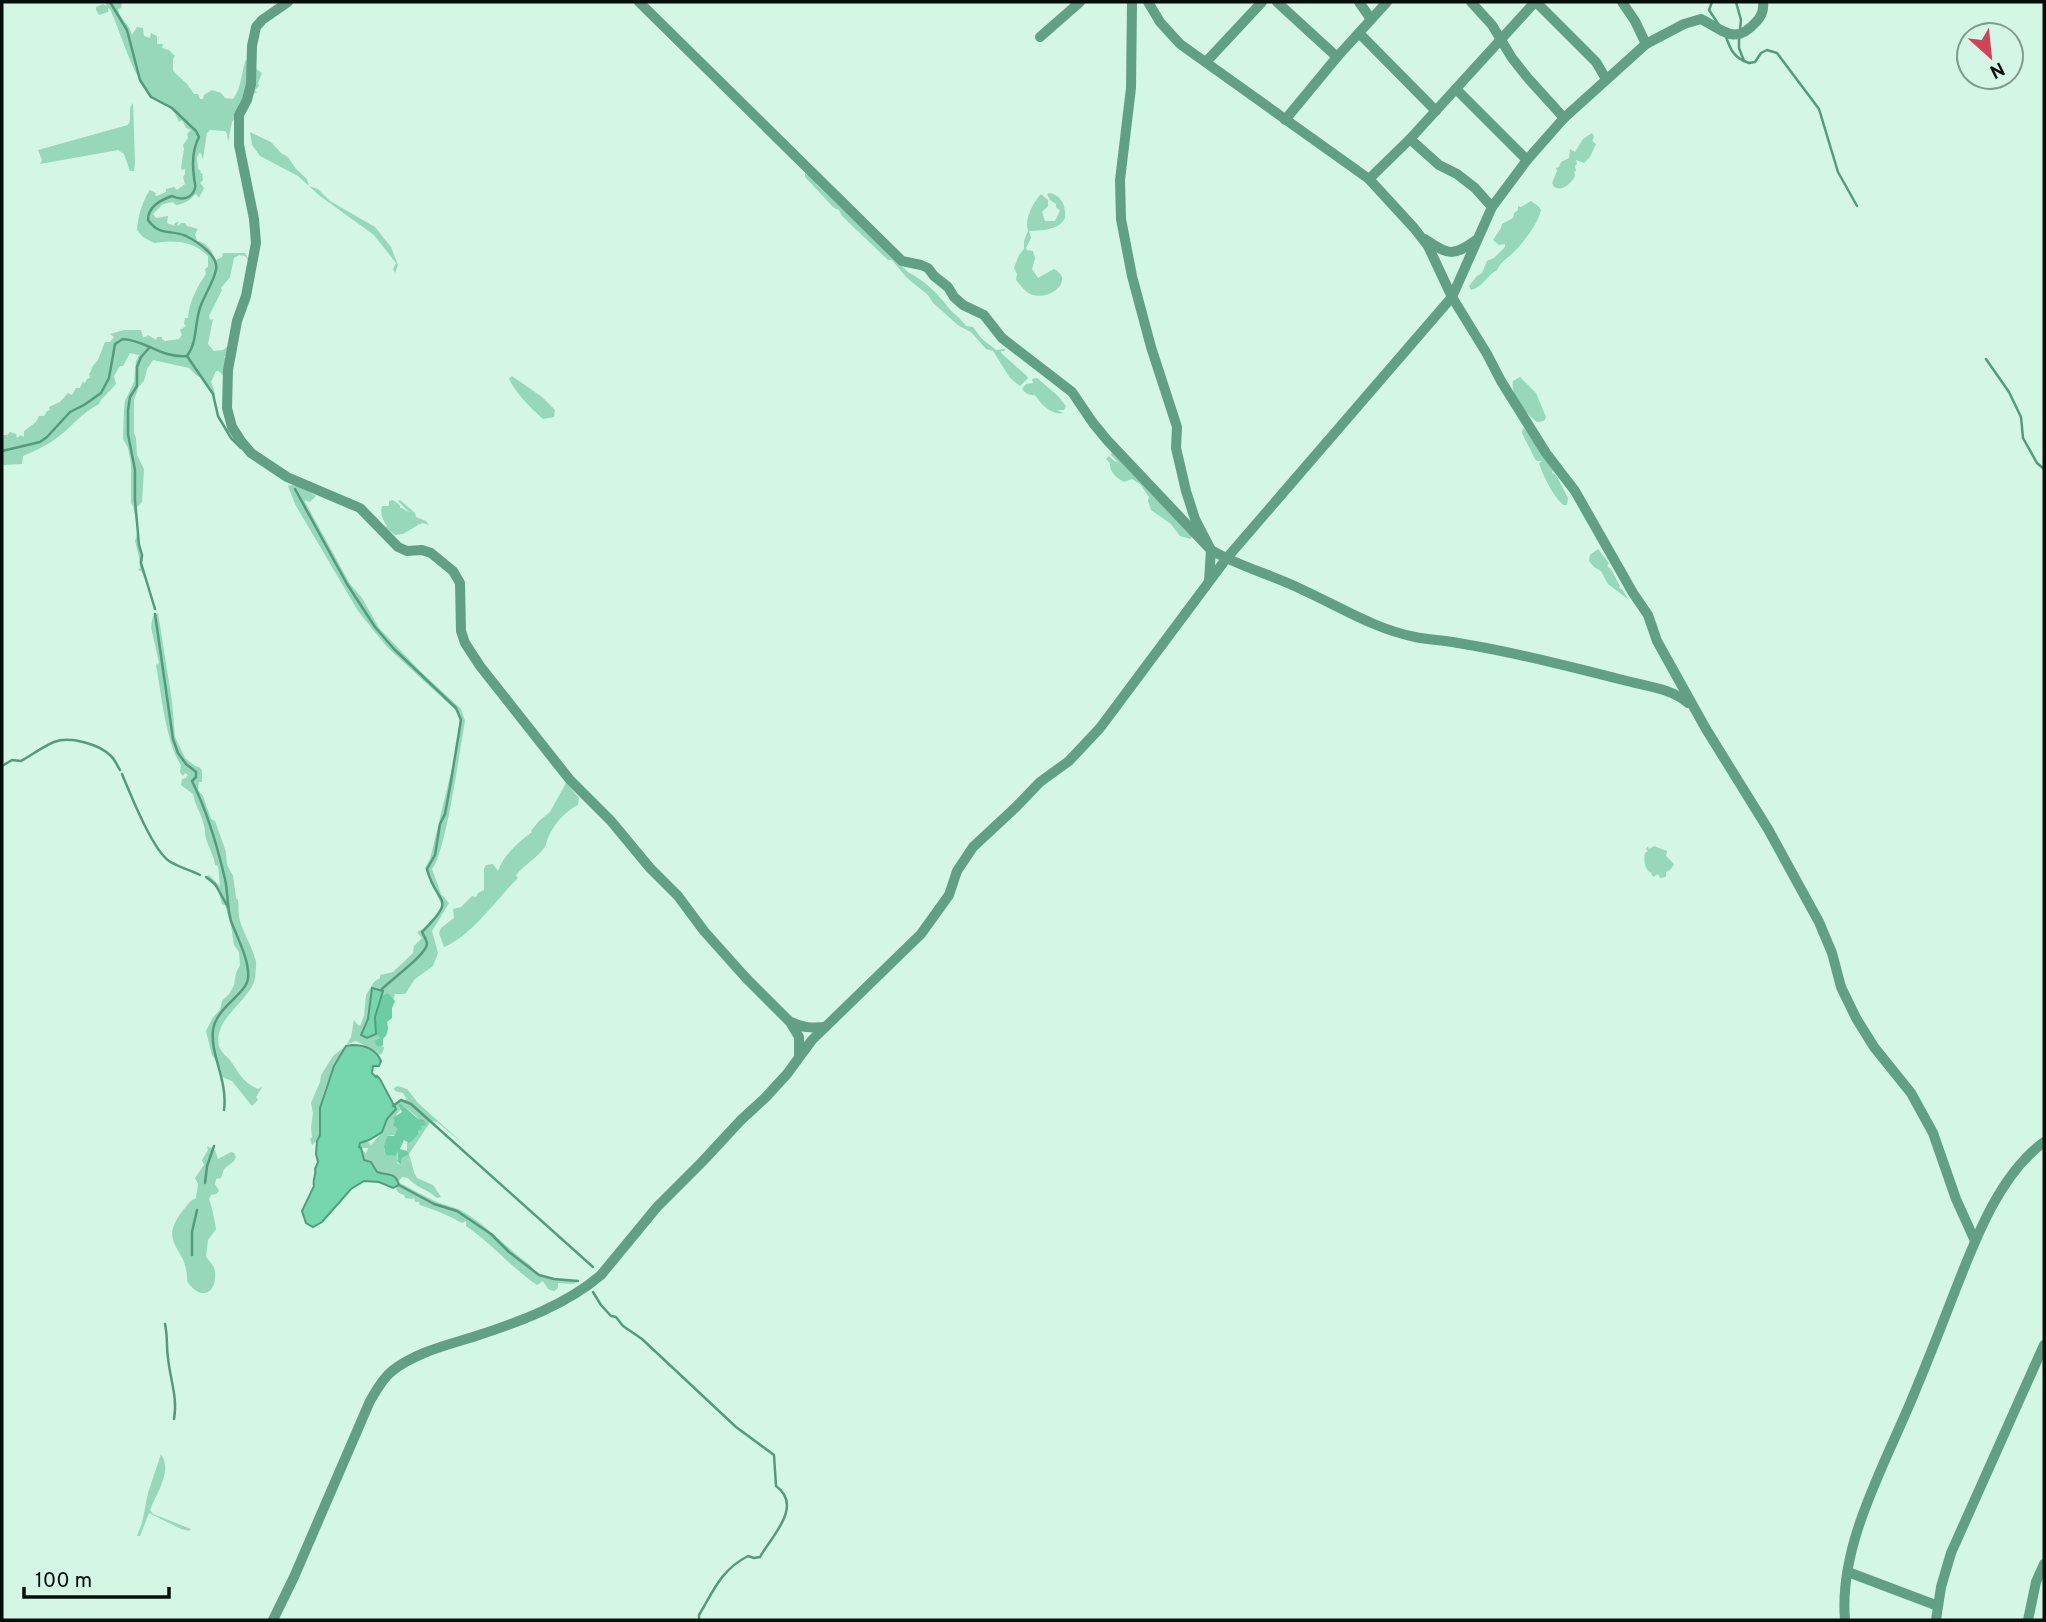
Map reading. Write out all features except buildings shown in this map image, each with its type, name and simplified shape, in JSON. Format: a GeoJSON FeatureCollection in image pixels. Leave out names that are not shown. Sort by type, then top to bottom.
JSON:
{"type":"FeatureCollection","features":[{"type":"Feature","properties":{"kind":"street"},"geometry":{"type":"LineString","coordinates":[[288,2],[262,20],[257,27],[252,46],[251,84],[239,116],[239,145],[254,219],[256,243],[228,370],[227,408],[232,427],[251,453],[287,477],[360,508],[398,547],[407,551],[422,550],[431,553],[453,571],[460,583],[461,631],[465,643],[480,666],[570,780],[678,896],[704,931],[746,978],[790,1022],[799,1037],[799,1056]]}},
{"type":"Feature","properties":{"kind":"street"},"geometry":{"type":"LineString","coordinates":[[639,2],[902,261],[928,268],[963,305],[984,315],[1002,338],[1072,392],[1107,440],[1211,550],[1226,559],[1303,589],[1351,615],[1380,626],[1414,637],[1518,654],[1673,693],[1694,708]]}},
{"type":"Feature","properties":{"kind":"street"},"geometry":{"type":"LineString","coordinates":[[1041,37],[1080,2]]}},
{"type":"Feature","properties":{"kind":"street"},"geometry":{"type":"LineString","coordinates":[[1132,2],[1131,88],[1120,180],[1121,219],[1141,311],[1177,427],[1176,448],[1186,491],[1195,519],[1211,550],[1209,584]]}},
{"type":"Feature","properties":{"kind":"street"},"geometry":{"type":"LineString","coordinates":[[1148,2],[1160,22],[1180,44],[1369,179],[1428,246],[1452,297],[1546,453],[1575,491],[1648,615],[1657,641],[1694,708],[1768,829],[1816,917],[1832,953],[1841,987],[1856,1018],[1874,1047],[1911,1093],[1933,1133],[1956,1199],[1975,1241]]}},
{"type":"Feature","properties":{"kind":"street"},"geometry":{"type":"LineString","coordinates":[[1206,62],[1262,2]]}},
{"type":"Feature","properties":{"kind":"street"},"geometry":{"type":"LineString","coordinates":[[1277,2],[1336,57]]}},
{"type":"Feature","properties":{"kind":"street"},"geometry":{"type":"LineString","coordinates":[[1359,2],[1371,19]]}},
{"type":"Feature","properties":{"kind":"street"},"geometry":{"type":"LineString","coordinates":[[1285,120],[1336,57],[1387,2]]}},
{"type":"Feature","properties":{"kind":"street"},"geometry":{"type":"LineString","coordinates":[[1471,2],[1492,25],[1527,77],[1564,118]]}},
{"type":"Feature","properties":{"kind":"street"},"geometry":{"type":"LineString","coordinates":[[1369,179],[1410,139],[1535,2],[1596,62],[1606,79]]}},
{"type":"Feature","properties":{"kind":"street"},"geometry":{"type":"LineString","coordinates":[[1622,2],[1646,44]]}},
{"type":"Feature","properties":{"kind":"street"},"geometry":{"type":"LineString","coordinates":[[273,1620],[370,1401],[383,1381],[393,1371],[422,1354],[534,1315],[563,1301],[601,1275],[657,1207],[765,1098],[825,1027],[921,934],[949,895],[957,871],[972,848],[1040,782],[1069,761],[1100,729],[1226,559],[1452,297],[1492,207],[1527,160],[1564,118],[1646,44],[1684,24],[1702,19],[1719,30],[1739,35],[1761,18],[1764,7],[1762,2]]}},
{"type":"Feature","properties":{"kind":"street"},"geometry":{"type":"LineString","coordinates":[[1359,33],[1436,111]]}},
{"type":"Feature","properties":{"kind":"street"},"geometry":{"type":"LineString","coordinates":[[1456,89],[1527,160]]}},
{"type":"Feature","properties":{"kind":"street"},"geometry":{"type":"LineString","coordinates":[[1410,139],[1439,165],[1457,174],[1475,188],[1492,207]]}},
{"type":"Feature","properties":{"kind":"street"},"geometry":{"type":"LineString","coordinates":[[1419,234],[1440,249],[1454,253],[1476,240]]}},
{"type":"Feature","properties":{"kind":"street"},"geometry":{"type":"LineString","coordinates":[[790,1022],[811,1028],[825,1027]]}},
{"type":"Feature","properties":{"kind":"street"},"geometry":{"type":"LineString","coordinates":[[1845,1620],[1848,1572],[1856,1536],[1880,1470],[1917,1388],[1975,1241],[2008,1183],[2024,1161],[2043,1145]]}},
{"type":"Feature","properties":{"kind":"street"},"geometry":{"type":"LineString","coordinates":[[1936,1620],[1941,1587],[1951,1553],[2044,1345]]}},
{"type":"Feature","properties":{"kind":"street"},"geometry":{"type":"LineString","coordinates":[[2028,1620],[2044,1564]]}},
{"type":"Feature","properties":{"kind":"street"},"geometry":{"type":"LineString","coordinates":[[1848,1572],[1938,1606]]}},
{"type":"Feature","properties":{"kind":"shaded area"},"geometry":{"type":"Polygon","coordinates":[[[105,2],[124,2],[118,9],[132,35],[137,27],[143,28],[144,36],[150,38],[151,33],[157,36],[157,44],[163,44],[162,48],[175,56],[173,71],[200,99],[212,90],[221,93],[225,98],[233,99],[240,85],[246,59],[262,73],[259,86],[255,90],[257,93],[254,93],[232,122],[228,142],[225,131],[210,130],[207,133],[203,159],[200,152],[197,157],[203,180],[200,183],[204,188],[199,198],[196,194],[182,204],[163,204],[153,214],[156,218],[168,216],[167,223],[175,226],[174,224],[179,222],[178,226],[185,223],[198,229],[195,234],[197,241],[207,246],[216,260],[222,257],[223,253],[245,253],[250,262],[245,256],[234,258],[230,277],[221,288],[209,316],[210,320],[213,319],[208,344],[214,351],[223,350],[229,345],[232,351],[224,357],[228,362],[224,374],[216,371],[211,382],[215,393],[214,400],[203,378],[189,368],[153,360],[134,400],[137,455],[144,469],[142,502],[136,508],[142,566],[147,581],[138,570],[139,557],[135,541],[138,531],[131,503],[131,463],[123,439],[125,401],[134,382],[139,355],[130,353],[114,376],[116,384],[99,404],[60,436],[23,456],[22,464],[2,465],[2,435],[10,432],[16,434],[17,438],[21,435],[24,437],[24,431],[36,422],[39,416],[44,416],[50,410],[49,407],[80,388],[83,381],[85,383],[90,378],[89,374],[105,342],[110,342],[114,337],[110,334],[124,330],[141,330],[143,337],[148,335],[156,340],[157,337],[162,337],[165,341],[179,339],[182,335],[180,330],[186,326],[185,318],[188,318],[194,295],[208,267],[208,256],[196,247],[176,242],[154,243],[137,230],[141,209],[150,190],[157,196],[166,192],[166,189],[174,187],[177,190],[185,184],[185,169],[181,168],[183,145],[191,130],[186,128],[182,120],[179,122],[169,107],[153,98],[142,84],[110,9],[99,15],[96,10],[96,7],[103,4],[107,6],[105,2]]]}},
{"type":"Feature","properties":{"kind":"shaded area"},"geometry":{"type":"Polygon","coordinates":[[[133,103],[134,171],[130,171],[124,154],[118,150],[40,164],[42,160],[38,150],[128,125],[133,103]]]}},
{"type":"Feature","properties":{"kind":"shaded area"},"geometry":{"type":"Polygon","coordinates":[[[250,132],[271,142],[288,157],[307,179],[309,186],[298,176],[260,156],[252,145],[250,132]]]}},
{"type":"Feature","properties":{"kind":"shaded area"},"geometry":{"type":"Polygon","coordinates":[[[1592,133],[1592,141],[1596,144],[1590,157],[1584,163],[1576,160],[1575,176],[1569,184],[1564,188],[1554,187],[1552,183],[1556,168],[1569,158],[1570,149],[1575,152],[1583,139],[1592,133]]]}},
{"type":"Feature","properties":{"kind":"shaded area"},"geometry":{"type":"Polygon","coordinates":[[[805,173],[908,272],[934,291],[966,326],[973,327],[981,338],[996,350],[1005,349],[1001,353],[1028,378],[1020,386],[1010,378],[993,351],[986,349],[971,332],[959,326],[933,303],[892,260],[888,260],[834,208],[805,177],[805,173]]]}},
{"type":"Feature","properties":{"kind":"shaded area"},"geometry":{"type":"Polygon","coordinates":[[[309,186],[318,189],[330,201],[375,227],[391,247],[398,265],[395,273],[393,269],[396,263],[374,235],[309,186]]]}},
{"type":"Feature","properties":{"kind":"shaded area"},"geometry":{"type":"Polygon","coordinates":[[[1041,194],[1048,200],[1048,206],[1042,212],[1045,221],[1055,221],[1060,211],[1050,200],[1047,194],[1058,196],[1062,202],[1065,218],[1054,228],[1029,231],[1031,238],[1026,248],[1033,251],[1035,258],[1032,269],[1038,278],[1054,269],[1062,278],[1058,288],[1040,296],[1026,291],[1016,280],[1014,268],[1024,249],[1028,216],[1041,194]]]}},
{"type":"Feature","properties":{"kind":"shaded area"},"geometry":{"type":"Polygon","coordinates":[[[1531,201],[1541,210],[1530,233],[1497,270],[1471,290],[1469,286],[1482,273],[1487,261],[1505,247],[1505,244],[1499,245],[1493,240],[1502,224],[1513,218],[1518,206],[1531,201]]]}},
{"type":"Feature","properties":{"kind":"shaded area"},"geometry":{"type":"Polygon","coordinates":[[[512,376],[542,397],[555,410],[554,417],[543,419],[533,410],[512,385],[509,379],[512,376]]]}},
{"type":"Feature","properties":{"kind":"shaded area"},"geometry":{"type":"Polygon","coordinates":[[[1520,377],[1536,393],[1546,417],[1544,421],[1537,422],[1533,419],[1516,398],[1513,381],[1520,377]]]}},
{"type":"Feature","properties":{"kind":"shaded area"},"geometry":{"type":"Polygon","coordinates":[[[1037,378],[1066,406],[1064,410],[1057,410],[1063,413],[1051,411],[1035,395],[1022,389],[1026,384],[1033,383],[1032,379],[1037,378]]]}},
{"type":"Feature","properties":{"kind":"shaded area"},"geometry":{"type":"Polygon","coordinates":[[[1523,428],[1553,470],[1552,473],[1556,475],[1568,498],[1567,505],[1563,505],[1556,497],[1544,477],[1539,463],[1542,461],[1535,459],[1522,433],[1523,428]]]}},
{"type":"Feature","properties":{"kind":"shaded area"},"geometry":{"type":"Polygon","coordinates":[[[1112,452],[1192,535],[1191,539],[1180,536],[1171,524],[1151,510],[1149,497],[1140,484],[1132,479],[1124,482],[1114,474],[1106,459],[1109,456],[1118,462],[1111,455],[1112,452]]]}},
{"type":"Feature","properties":{"kind":"shaded area"},"geometry":{"type":"Polygon","coordinates":[[[292,485],[316,496],[310,502],[305,502],[350,584],[362,598],[379,628],[461,709],[465,721],[447,822],[432,869],[441,894],[449,903],[432,931],[438,953],[433,966],[415,979],[405,994],[395,994],[393,1000],[388,993],[381,996],[383,991],[374,988],[371,991],[368,1019],[362,1031],[363,1037],[378,1034],[378,1040],[384,1048],[379,1055],[356,1041],[347,1044],[354,1020],[360,1026],[366,995],[374,982],[380,975],[393,972],[413,953],[414,946],[422,938],[417,932],[443,908],[425,868],[430,859],[457,748],[460,714],[387,647],[358,611],[295,504],[288,486],[292,485]]]}},
{"type":"Feature","properties":{"kind":"shaded area"},"geometry":{"type":"Polygon","coordinates":[[[393,500],[400,508],[410,513],[398,501],[400,500],[416,517],[429,525],[418,523],[403,534],[395,535],[385,527],[387,526],[381,511],[382,506],[389,506],[389,501],[393,500]]]}},
{"type":"Feature","properties":{"kind":"shaded area"},"geometry":{"type":"Polygon","coordinates":[[[1598,549],[1609,563],[1607,566],[1619,588],[1629,600],[1608,584],[1601,571],[1589,561],[1590,555],[1598,549]]]}},
{"type":"Feature","properties":{"kind":"shaded area"},"geometry":{"type":"Polygon","coordinates":[[[158,613],[175,737],[185,758],[202,770],[202,782],[199,782],[198,790],[203,796],[211,819],[215,821],[226,852],[227,865],[233,876],[238,900],[240,921],[256,962],[254,982],[250,990],[225,1020],[218,1037],[223,1053],[243,1078],[258,1089],[262,1087],[256,1097],[258,1100],[252,1106],[232,1081],[222,1077],[212,1055],[206,1031],[234,985],[240,965],[239,952],[234,945],[231,925],[218,889],[206,877],[209,875],[220,886],[218,866],[215,865],[193,794],[181,785],[182,779],[188,775],[185,773],[183,776],[180,772],[181,765],[171,744],[151,627],[153,616],[158,613]]]}},
{"type":"Feature","properties":{"kind":"shaded area"},"geometry":{"type":"Polygon","coordinates":[[[566,783],[579,798],[578,805],[560,818],[544,848],[519,871],[516,875],[518,878],[484,916],[465,934],[444,947],[439,933],[441,928],[454,918],[453,909],[461,907],[472,896],[476,897],[484,890],[486,865],[493,864],[498,871],[508,854],[550,812],[566,783]]]}},
{"type":"Feature","properties":{"kind":"shaded area"},"geometry":{"type":"Polygon","coordinates":[[[1648,846],[1649,849],[1654,846],[1667,851],[1666,856],[1674,864],[1666,872],[1666,877],[1660,878],[1658,874],[1653,877],[1653,873],[1647,870],[1644,858],[1648,846]]]}},
{"type":"Feature","properties":{"kind":"shaded area"},"geometry":{"type":"Polygon","coordinates":[[[372,988],[383,991],[375,1017],[376,1034],[367,1038],[361,1035],[368,1019],[372,988]]]}},
{"type":"Feature","properties":{"kind":"shaded area"},"geometry":{"type":"Polygon","coordinates":[[[388,993],[395,1001],[392,1018],[387,1022],[388,1031],[383,1045],[378,1047],[374,1041],[380,1038],[376,1034],[375,1017],[381,996],[388,993]]]}},
{"type":"Feature","properties":{"kind":"shaded area"},"geometry":{"type":"Polygon","coordinates":[[[346,1046],[326,1087],[320,1108],[320,1133],[312,1145],[311,1103],[321,1075],[333,1056],[346,1046]]]}},
{"type":"Feature","properties":{"kind":"shaded area"},"geometry":{"type":"Polygon","coordinates":[[[346,1046],[370,1049],[379,1057],[379,1066],[373,1066],[372,1073],[380,1079],[396,1109],[387,1119],[382,1132],[360,1143],[359,1147],[364,1160],[371,1162],[377,1172],[393,1176],[399,1185],[393,1188],[379,1182],[364,1181],[351,1189],[322,1222],[313,1227],[306,1223],[302,1211],[314,1186],[318,1162],[316,1154],[320,1135],[320,1108],[334,1066],[346,1046]]]}},
{"type":"Feature","properties":{"kind":"shaded area"},"geometry":{"type":"Polygon","coordinates":[[[398,1086],[407,1089],[418,1103],[466,1146],[437,1122],[431,1121],[409,1154],[417,1178],[433,1185],[441,1197],[437,1198],[408,1178],[402,1177],[398,1182],[467,1214],[539,1275],[578,1281],[573,1284],[558,1283],[558,1288],[554,1291],[548,1289],[543,1281],[537,1285],[466,1226],[466,1221],[462,1223],[420,1205],[415,1202],[414,1197],[405,1198],[397,1187],[377,1172],[371,1162],[364,1160],[362,1151],[366,1154],[368,1148],[360,1148],[358,1145],[367,1141],[371,1145],[395,1109],[393,1106],[399,1101],[407,1100],[403,1093],[395,1091],[394,1088],[398,1086]],[[398,1104],[400,1110],[396,1115],[405,1127],[413,1126],[413,1132],[387,1136],[384,1149],[387,1154],[393,1156],[398,1151],[397,1163],[401,1165],[402,1158],[407,1155],[407,1143],[419,1134],[418,1130],[422,1125],[416,1116],[398,1104]]]}},
{"type":"Feature","properties":{"kind":"shaded area"},"geometry":{"type":"Polygon","coordinates":[[[400,1103],[418,1119],[424,1120],[426,1125],[421,1126],[419,1134],[409,1143],[404,1140],[400,1149],[409,1154],[402,1158],[401,1165],[397,1161],[398,1151],[395,1156],[386,1155],[384,1147],[387,1136],[394,1136],[398,1129],[393,1125],[393,1118],[402,1112],[398,1105],[400,1103]]]}},
{"type":"Feature","properties":{"kind":"shaded area"},"geometry":{"type":"Polygon","coordinates":[[[207,1146],[215,1150],[218,1159],[231,1152],[236,1157],[224,1169],[221,1178],[216,1179],[215,1184],[219,1191],[209,1199],[216,1229],[208,1240],[206,1257],[214,1268],[215,1280],[207,1293],[202,1293],[187,1281],[183,1260],[173,1239],[173,1231],[184,1209],[196,1198],[198,1184],[195,1178],[204,1165],[202,1160],[208,1150],[207,1146]]]}},
{"type":"Feature","properties":{"kind":"shaded area"},"geometry":{"type":"Polygon","coordinates":[[[161,1454],[164,1475],[150,1510],[153,1514],[191,1529],[181,1529],[149,1513],[140,1536],[137,1536],[148,1493],[161,1454]]]}},
{"type":"Feature","properties":{"kind":"waterway"},"geometry":{"type":"LineString","coordinates":[[2,451],[40,442],[70,412],[101,393],[109,378],[115,344],[123,339],[161,352],[187,356],[193,345],[201,305],[216,270],[214,260],[202,246],[181,234],[161,231],[148,220],[150,211],[160,202],[172,196],[185,198],[193,192],[193,157],[199,137],[172,108],[151,97],[140,80],[127,30],[110,2]]}},
{"type":"Feature","properties":{"kind":"waterway"},"geometry":{"type":"LineString","coordinates":[[1712,2],[1709,10],[1719,25]]}},
{"type":"Feature","properties":{"kind":"waterway"},"geometry":{"type":"LineString","coordinates":[[1736,2],[1741,20],[1740,29]]}},
{"type":"Feature","properties":{"kind":"waterway"},"geometry":{"type":"LineString","coordinates":[[1739,36],[1739,48],[1744,61],[1755,62],[1761,53],[1767,50],[1777,53],[1819,109],[1838,172],[1857,206]]}},
{"type":"Feature","properties":{"kind":"waterway"},"geometry":{"type":"LineString","coordinates":[[1726,37],[1732,51],[1744,61]]}},
{"type":"Feature","properties":{"kind":"waterway"},"geometry":{"type":"LineString","coordinates":[[150,347],[137,367],[137,386],[130,397],[128,410],[128,434],[135,470],[141,563],[155,609]]}},
{"type":"Feature","properties":{"kind":"waterway"},"geometry":{"type":"LineString","coordinates":[[187,356],[213,394],[218,416],[231,438],[241,448]]}},
{"type":"Feature","properties":{"kind":"waterway"},"geometry":{"type":"LineString","coordinates":[[1986,359],[2009,392],[2021,417],[2023,438],[2037,463],[2044,469]]}},
{"type":"Feature","properties":{"kind":"waterway"},"geometry":{"type":"LineString","coordinates":[[295,489],[347,584],[375,627],[394,649],[456,708],[461,720],[445,814],[440,824],[435,855],[427,869],[442,900],[442,906],[422,932],[427,943],[426,948],[381,990]]}},
{"type":"Feature","properties":{"kind":"waterway"},"geometry":{"type":"LineString","coordinates":[[155,614],[173,739],[178,753],[196,772],[192,781],[215,842],[225,879],[231,921],[248,971],[243,990],[220,1014],[213,1030],[214,1049],[224,1088],[224,1110]]}},
{"type":"Feature","properties":{"kind":"waterway"},"geometry":{"type":"LineString","coordinates":[[2,766],[12,760],[21,761],[54,742],[68,740],[84,742],[106,752],[120,770]]}},
{"type":"Feature","properties":{"kind":"waterway"},"geometry":{"type":"LineString","coordinates":[[122,774],[142,821],[162,855],[200,875]]}},
{"type":"Feature","properties":{"kind":"waterway"},"geometry":{"type":"LineString","coordinates":[[206,877],[215,884],[228,907]]}},
{"type":"Feature","properties":{"kind":"waterway"},"geometry":{"type":"LineString","coordinates":[[393,1106],[401,1100],[411,1104],[593,1267]]}},
{"type":"Feature","properties":{"kind":"waterway"},"geometry":{"type":"LineString","coordinates":[[205,1183],[214,1146]]}},
{"type":"Feature","properties":{"kind":"waterway"},"geometry":{"type":"LineString","coordinates":[[399,1185],[434,1204],[457,1211],[491,1234],[539,1275],[578,1281]]}},
{"type":"Feature","properties":{"kind":"waterway"},"geometry":{"type":"LineString","coordinates":[[192,1255],[192,1232],[197,1210]]}},
{"type":"Feature","properties":{"kind":"waterway"},"geometry":{"type":"LineString","coordinates":[[593,1292],[611,1316],[616,1317],[623,1326],[642,1339],[736,1427],[774,1455],[776,1486],[784,1494],[787,1503],[783,1522],[760,1557],[748,1556],[725,1574],[699,1615],[699,1620]]}},
{"type":"Feature","properties":{"kind":"waterway"},"geometry":{"type":"LineString","coordinates":[[165,1324],[174,1396],[174,1419]]}}]}
